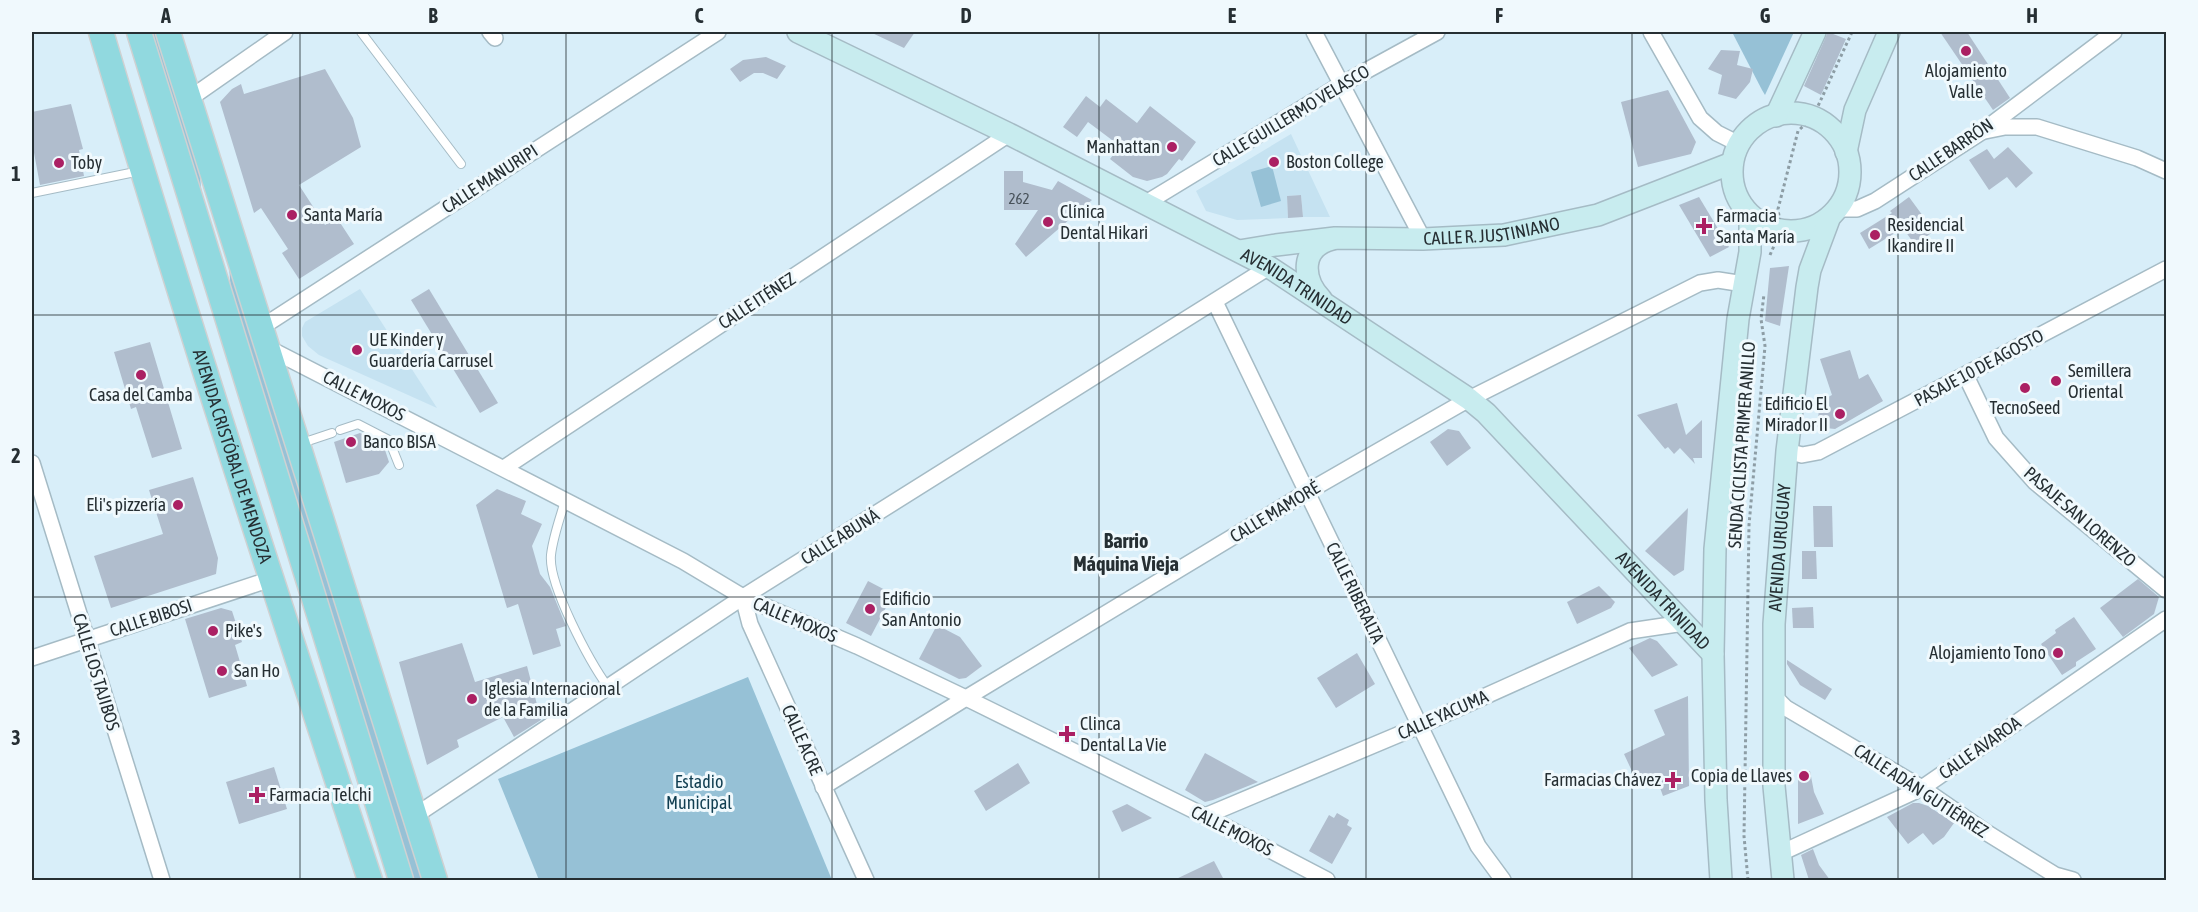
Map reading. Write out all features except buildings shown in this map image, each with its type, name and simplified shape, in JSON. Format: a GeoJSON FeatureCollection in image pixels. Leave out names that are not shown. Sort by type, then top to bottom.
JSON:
{"type":"FeatureCollection","features":[{"type":"Feature","properties":{"kind":"main road","name":"AVENIDA CRISTÓBAL DE MENDOZA"},"geometry":{"type":"LineString","coordinates":[[100,32],[271,579],[370,880]]}},
{"type":"Feature","properties":{"kind":"main road","name":"AVENIDA CRISTÓBAL DE MENDOZA"},"geometry":{"type":"LineString","coordinates":[[139,32],[401,880]]}},
{"type":"Feature","properties":{"kind":"main road"},"geometry":{"type":"LineString","coordinates":[[168,32],[435,880]]}},
{"type":"Feature","properties":{"kind":"main road","name":"AVENIDA TRINIDAD"},"geometry":{"type":"LineString","coordinates":[[799,32],[1010,134],[1269,267],[1469,399],[1492,419],[1713,654]]}},
{"type":"Feature","properties":{"kind":"main road"},"geometry":{"type":"LineString","coordinates":[[1776,116],[1815,32]]}},
{"type":"Feature","properties":{"kind":"main road"},"geometry":{"type":"LineString","coordinates":[[1846,152],[1855,110],[1889,32]]}},
{"type":"Feature","properties":{"kind":"main road"},"geometry":{"type":"LineString","coordinates":[[1834,214],[1805,230],[1781,230],[1762,224],[1750,216],[1739,201],[1732,182],[1736,153],[1755,126],[1776,116],[1799,114],[1814,117],[1832,129],[1846,152]]}},
{"type":"Feature","properties":{"kind":"main road","name":"AVENIDA URUGUAY"},"geometry":{"type":"LineString","coordinates":[[1783,880],[1774,786],[1773,695],[1774,624],[1787,451],[1807,287],[1812,264],[1834,214],[1848,191],[1850,172],[1846,152]]}},
{"type":"Feature","properties":{"kind":"main road","name":"CALLE R. JUSTINIANO"},"geometry":{"type":"LineString","coordinates":[[1239,251],[1335,238],[1504,235],[1598,215],[1736,153]]}},
{"type":"Feature","properties":{"kind":"main road"},"geometry":{"type":"LineString","coordinates":[[213,175],[219,256],[227,320]]}},
{"type":"Feature","properties":{"kind":"main road"},"geometry":{"type":"LineString","coordinates":[[1721,880],[1716,800],[1713,654],[1715,549],[1738,320],[1754,286],[1750,252],[1750,216]]}},
{"type":"Feature","properties":{"kind":"main road"},"geometry":{"type":"LineString","coordinates":[[1323,302],[1310,285],[1307,276],[1308,261],[1318,244],[1335,238]]}},
{"type":"Feature","properties":{"kind":"street"},"geometry":{"type":"LineString","coordinates":[[189,99],[285,32]]}},
{"type":"Feature","properties":{"kind":"street","name":"CALLE MANURIPI"},"geometry":{"type":"LineString","coordinates":[[265,337],[718,32]]}},
{"type":"Feature","properties":{"kind":"street"},"geometry":{"type":"LineString","coordinates":[[1314,32],[1423,238]]}},
{"type":"Feature","properties":{"kind":"street","name":"CALLE GUILLERMO VELASCO"},"geometry":{"type":"LineString","coordinates":[[1146,203],[1342,84],[1437,32]]}},
{"type":"Feature","properties":{"kind":"street"},"geometry":{"type":"LineString","coordinates":[[1651,32],[1700,118],[1736,153]]}},
{"type":"Feature","properties":{"kind":"street","name":"CALLE BARRÓN"},"geometry":{"type":"LineString","coordinates":[[1834,214],[1857,209],[1875,201],[1980,133],[2114,32]]}},
{"type":"Feature","properties":{"kind":"street"},"geometry":{"type":"LineString","coordinates":[[1980,133],[2005,127],[2037,127],[2137,158],[2166,171]]}},
{"type":"Feature","properties":{"kind":"street","name":"CALLE ITÉNEZ"},"geometry":{"type":"LineString","coordinates":[[504,468],[1010,134]]}},
{"type":"Feature","properties":{"kind":"street","name":"CALLE ABUNÁ"},"geometry":{"type":"LineString","coordinates":[[416,815],[743,597],[1269,267]]}},
{"type":"Feature","properties":{"kind":"street","name":"PASAJE 10 DE AGOSTO"},"geometry":{"type":"LineString","coordinates":[[1787,451],[1802,455],[1818,452],[2166,269]]}},
{"type":"Feature","properties":{"kind":"street","name":"CALLE MAMORÉ"},"geometry":{"type":"LineString","coordinates":[[823,787],[1307,492],[1469,399],[1700,283],[1718,280],[1754,286]]}},
{"type":"Feature","properties":{"kind":"street","name":"CALLE RIBERALTA"},"geometry":{"type":"LineString","coordinates":[[1215,302],[1478,846],[1503,880]]}},
{"type":"Feature","properties":{"kind":"street","name":"CALLE MOXOS"},"geometry":{"type":"LineString","coordinates":[[265,337],[504,468],[683,561],[743,597],[857,646],[966,698],[1327,880]]}},
{"type":"Feature","properties":{"kind":"street","name":"PASAJE SAN LORENZO"},"geometry":{"type":"LineString","coordinates":[[1966,376],[1996,438],[2035,482],[2166,590]]}},
{"type":"Feature","properties":{"kind":"street","name":"CALLE LOS TAJIBOS"},"geometry":{"type":"LineString","coordinates":[[32,463],[162,880]]}},
{"type":"Feature","properties":{"kind":"street","name":"CALLE BIBOSI"},"geometry":{"type":"LineString","coordinates":[[32,658],[271,579]]}},
{"type":"Feature","properties":{"kind":"street","name":"CALLE ACRE"},"geometry":{"type":"LineString","coordinates":[[743,597],[750,624],[866,880]]}},
{"type":"Feature","properties":{"kind":"street","name":"CALLE AVAROA"},"geometry":{"type":"LineString","coordinates":[[1780,853],[1922,788],[2166,620]]}},
{"type":"Feature","properties":{"kind":"street","name":"CALLE YACUMA"},"geometry":{"type":"LineString","coordinates":[[1204,816],[1419,726],[1629,631],[1684,623]]}},
{"type":"Feature","properties":{"kind":"street","name":"CALLE ADÁN GUTIÉRREZ"},"geometry":{"type":"LineString","coordinates":[[1773,695],[1786,708],[1922,788],[1983,831],[2055,875],[2073,880]]}},
{"type":"Feature","properties":{"kind":"lane"},"geometry":{"type":"LineString","coordinates":[[361,32],[461,164]]}},
{"type":"Feature","properties":{"kind":"lane"},"geometry":{"type":"LineString","coordinates":[[32,193],[142,171]]}},
{"type":"Feature","properties":{"kind":"lane"},"geometry":{"type":"LineString","coordinates":[[340,430],[358,424],[389,440],[399,465]]}},
{"type":"Feature","properties":{"kind":"lane"},"geometry":{"type":"LineString","coordinates":[[298,444],[332,433]]}},
{"type":"Feature","properties":{"kind":"lane"},"geometry":{"type":"LineString","coordinates":[[566,499],[551,557],[554,577],[579,639],[608,687]]}},
{"type":"Feature","properties":{"kind":"path"},"geometry":{"type":"LineString","coordinates":[[1768,262],[1781,230],[1778,209],[1798,131],[1814,117],[1852,32]]}},
{"type":"Feature","properties":{"kind":"path","name":"SENDA CICLISTA PRIMER ANILLO"},"geometry":{"type":"LineString","coordinates":[[1748,880],[1744,836],[1745,641],[1749,525],[1765,346],[1754,286]]}},
{"type":"Feature","properties":{"kind":"shaded area","name":"Boston College"},"geometry":{"type":"Polygon","coordinates":[[[1291,134],[1330,217],[1303,217],[1301,195],[1287,196],[1288,218],[1237,220],[1206,211],[1196,191],[1291,134]]]}},
{"type":"Feature","properties":{"kind":"shaded area","name":"UE Kinder y Guardería Carrusel"},"geometry":{"type":"Polygon","coordinates":[[[360,289],[437,408],[319,355],[308,346],[302,336],[305,322],[360,289]]]}},
{"type":"Feature","properties":{"kind":"green space"},"geometry":{"type":"Polygon","coordinates":[[[144,32],[156,32],[200,176],[205,233],[144,32]]]}},
{"type":"Feature","properties":{"kind":"green space"},"geometry":{"type":"Polygon","coordinates":[[[1732,32],[1794,32],[1765,95],[1762,90],[1732,32]]]}},
{"type":"Feature","properties":{"kind":"green space"},"geometry":{"type":"Polygon","coordinates":[[[1272,166],[1281,201],[1261,207],[1251,172],[1272,166]]]}},
{"type":"Feature","properties":{"kind":"green space"},"geometry":{"type":"Polygon","coordinates":[[[229,266],[423,880],[407,880],[233,319],[229,266]]]}},
{"type":"Feature","properties":{"kind":"green space","name":"Estadio Municipal"},"geometry":{"type":"Polygon","coordinates":[[[748,677],[832,880],[539,880],[498,779],[748,677]]]}},
{"type":"Feature","properties":{"kind":"place","name":"Alojamiento Valle"},"geometry":{"type":"Point","coordinates":[1966,51]}},
{"type":"Feature","properties":{"kind":"place","name":"Manhattan"},"geometry":{"type":"Point","coordinates":[1172,147]}},
{"type":"Feature","properties":{"kind":"place","name":"Boston College"},"geometry":{"type":"Point","coordinates":[1274,162]}},
{"type":"Feature","properties":{"kind":"place","name":"Toby"},"geometry":{"type":"Point","coordinates":[59,163]}},
{"type":"Feature","properties":{"kind":"place","name":"Santa María"},"geometry":{"type":"Point","coordinates":[292,215]}},
{"type":"Feature","properties":{"kind":"place","name":"Clínica Dental Hikari"},"geometry":{"type":"Point","coordinates":[1048,222]}},
{"type":"Feature","properties":{"kind":"place","name":"Farmacia Santa María"},"geometry":{"type":"Point","coordinates":[1704,226]}},
{"type":"Feature","properties":{"kind":"place","name":"Residencial Ikandire II"},"geometry":{"type":"Point","coordinates":[1875,235]}},
{"type":"Feature","properties":{"kind":"place","name":"UE Kinder y Guardería Carrusel"},"geometry":{"type":"Point","coordinates":[357,350]}},
{"type":"Feature","properties":{"kind":"place","name":"Casa del Camba"},"geometry":{"type":"Point","coordinates":[141,375]}},
{"type":"Feature","properties":{"kind":"place","name":"Semillera Oriental"},"geometry":{"type":"Point","coordinates":[2056,381]}},
{"type":"Feature","properties":{"kind":"place","name":"TecnoSeed"},"geometry":{"type":"Point","coordinates":[2025,388]}},
{"type":"Feature","properties":{"kind":"place","name":"Edificio El Mirador II"},"geometry":{"type":"Point","coordinates":[1840,414]}},
{"type":"Feature","properties":{"kind":"place","name":"Banco BISA"},"geometry":{"type":"Point","coordinates":[351,442]}},
{"type":"Feature","properties":{"kind":"place","name":"Eli's pizzería"},"geometry":{"type":"Point","coordinates":[178,505]}},
{"type":"Feature","properties":{"kind":"place","name":"Edificio San Antonio"},"geometry":{"type":"Point","coordinates":[870,609]}},
{"type":"Feature","properties":{"kind":"place","name":"Pike's"},"geometry":{"type":"Point","coordinates":[213,631]}},
{"type":"Feature","properties":{"kind":"place","name":"Alojamiento Tono"},"geometry":{"type":"Point","coordinates":[2058,653]}},
{"type":"Feature","properties":{"kind":"place","name":"San Ho"},"geometry":{"type":"Point","coordinates":[222,671]}},
{"type":"Feature","properties":{"kind":"place","name":"Iglesia Internacional de la Familia"},"geometry":{"type":"Point","coordinates":[472,699]}},
{"type":"Feature","properties":{"kind":"place","name":"Clinca Dental La Vie"},"geometry":{"type":"Point","coordinates":[1067,734]}},
{"type":"Feature","properties":{"kind":"place","name":"Copia de Llaves"},"geometry":{"type":"Point","coordinates":[1804,776]}},
{"type":"Feature","properties":{"kind":"place","name":"Farmacias Chávez"},"geometry":{"type":"Point","coordinates":[1673,780]}},
{"type":"Feature","properties":{"kind":"place","name":"Farmacia Telchi"},"geometry":{"type":"Point","coordinates":[257,795]}},
{"type":"Feature","properties":{"kind":"district","name":"Barrio Máquina Vieja"},"geometry":{"type":"Point","coordinates":[1126,552]}}]}
